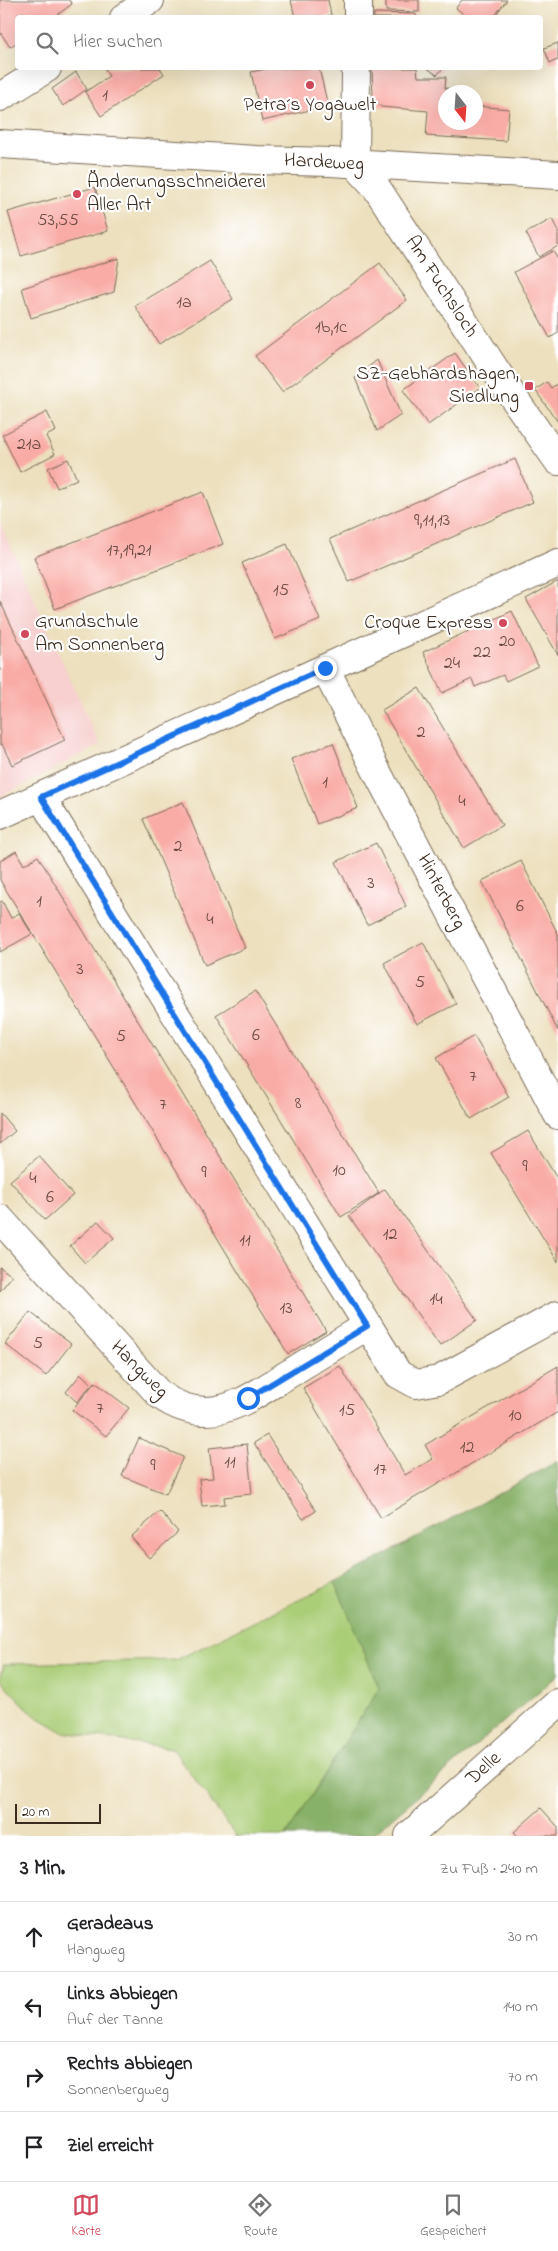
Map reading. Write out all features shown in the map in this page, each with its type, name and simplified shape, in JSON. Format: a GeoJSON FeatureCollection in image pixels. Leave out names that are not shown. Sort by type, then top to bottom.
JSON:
{"type":"FeatureCollection","features":[{"type":"Feature","properties":{"kind":"street"},"geometry":{"type":"LineString","coordinates":[[128,15],[150,0]]}},
{"type":"Feature","properties":{"kind":"street"},"geometry":{"type":"LineString","coordinates":[[358,0],[358,15]]}},
{"type":"Feature","properties":{"kind":"street"},"geometry":{"type":"LineString","coordinates":[[0,98],[44,70]]}},
{"type":"Feature","properties":{"kind":"street"},"geometry":{"type":"LineString","coordinates":[[354,164],[356,70]]}},
{"type":"Feature","properties":{"kind":"street","name":"Hardeweg"},"geometry":{"type":"LineString","coordinates":[[0,144],[558,175]]}},
{"type":"Feature","properties":{"kind":"street","name":"Am Fuchsloch"},"geometry":{"type":"LineString","coordinates":[[354,164],[376,187],[511,394],[558,461]]}},
{"type":"Feature","properties":{"kind":"street"},"geometry":{"type":"LineString","coordinates":[[0,815],[558,563]]}},
{"type":"Feature","properties":{"kind":"street","name":"Hinterberg"},"geometry":{"type":"LineString","coordinates":[[325,668],[377,772],[558,1115]]}},
{"type":"Feature","properties":{"kind":"street"},"geometry":{"type":"LineString","coordinates":[[41,797],[398,1374],[416,1384],[439,1380],[558,1315]]}},
{"type":"Feature","properties":{"kind":"street","name":"Hangweg"},"geometry":{"type":"LineString","coordinates":[[0,1219],[160,1395],[173,1404],[188,1409],[207,1411],[225,1408],[248,1398],[367,1326]]}},
{"type":"Feature","properties":{"kind":"street","name":"Delle"},"geometry":{"type":"LineString","coordinates":[[409,1836],[558,1703]]}},
{"type":"Feature","properties":{"kind":"shaded area","name":"Grundschule Am Sonnenberg"},"geometry":{"type":"Polygon","coordinates":[[[0,523],[100,745],[0,797],[0,523]]]}},
{"type":"Feature","properties":{"kind":"green space"},"geometry":{"type":"Polygon","coordinates":[[[558,1461],[558,1675],[371,1836],[286,1836],[379,1688],[335,1582],[558,1461]]]}},
{"type":"Feature","properties":{"kind":"green space"},"geometry":{"type":"Polygon","coordinates":[[[335,1582],[380,1688],[286,1836],[236,1836],[172,1748],[63,1732],[34,1715],[0,1680],[4,1664],[176,1660],[335,1582]]]}},
{"type":"Feature","properties":{"kind":"building"},"geometry":{"type":"Polygon","coordinates":[[[0,0],[69,0],[72,4],[57,15],[15,15],[15,44],[10,47],[0,32],[0,0]]]}},
{"type":"Feature","properties":{"kind":"building"},"geometry":{"type":"Polygon","coordinates":[[[291,0],[328,0],[331,15],[294,15],[291,0]]]}},
{"type":"Feature","properties":{"kind":"building"},"geometry":{"type":"Polygon","coordinates":[[[386,0],[419,0],[419,12],[386,11],[386,0]]]}},
{"type":"Feature","properties":{"kind":"building"},"geometry":{"type":"Polygon","coordinates":[[[462,0],[507,0],[495,15],[464,15],[456,8],[462,0]]]}},
{"type":"Feature","properties":{"kind":"building"},"geometry":{"type":"Polygon","coordinates":[[[374,13],[416,14],[416,15],[374,15],[374,13]]]}},
{"type":"Feature","properties":{"kind":"building"},"geometry":{"type":"Polygon","coordinates":[[[558,43],[558,60],[550,63],[544,48],[558,43]]]}},
{"type":"Feature","properties":{"kind":"building"},"geometry":{"type":"Polygon","coordinates":[[[105,70],[161,70],[164,74],[101,116],[85,92],[109,76],[105,70]]]}},
{"type":"Feature","properties":{"kind":"building"},"geometry":{"type":"Polygon","coordinates":[[[261,70],[319,70],[328,106],[262,121],[251,72],[261,70]]]}},
{"type":"Feature","properties":{"kind":"building"},"geometry":{"type":"Polygon","coordinates":[[[372,70],[417,70],[418,77],[446,77],[445,85],[438,85],[438,130],[483,130],[483,107],[509,109],[506,141],[426,136],[428,111],[381,107],[373,98],[372,70]]]}},
{"type":"Feature","properties":{"kind":"building"},"geometry":{"type":"Polygon","coordinates":[[[430,70],[441,70],[437,75],[430,70]]]}},
{"type":"Feature","properties":{"kind":"building"},"geometry":{"type":"Polygon","coordinates":[[[76,72],[87,89],[63,106],[52,89],[76,72]]]}},
{"type":"Feature","properties":{"kind":"building"},"geometry":{"type":"Polygon","coordinates":[[[95,187],[108,231],[21,256],[8,212],[95,187]]]}},
{"type":"Feature","properties":{"kind":"building"},"geometry":{"type":"Polygon","coordinates":[[[552,219],[558,231],[558,246],[539,257],[526,233],[552,219]]]}},
{"type":"Feature","properties":{"kind":"building"},"geometry":{"type":"Polygon","coordinates":[[[553,251],[558,260],[558,333],[550,338],[514,272],[553,251]]]}},
{"type":"Feature","properties":{"kind":"building"},"geometry":{"type":"Polygon","coordinates":[[[119,258],[114,292],[31,318],[22,288],[119,258]]]}},
{"type":"Feature","properties":{"kind":"building"},"geometry":{"type":"Polygon","coordinates":[[[210,261],[233,299],[159,344],[135,306],[210,261]]]}},
{"type":"Feature","properties":{"kind":"building"},"geometry":{"type":"Polygon","coordinates":[[[380,263],[407,300],[282,392],[255,356],[380,263]]]}},
{"type":"Feature","properties":{"kind":"building"},"geometry":{"type":"Polygon","coordinates":[[[455,353],[480,388],[428,425],[403,390],[455,353]]]}},
{"type":"Feature","properties":{"kind":"building"},"geometry":{"type":"Polygon","coordinates":[[[377,360],[401,415],[377,431],[355,378],[377,360]]]}},
{"type":"Feature","properties":{"kind":"building"},"geometry":{"type":"Polygon","coordinates":[[[547,382],[551,388],[558,383],[558,422],[535,390],[547,382]]]}},
{"type":"Feature","properties":{"kind":"building"},"geometry":{"type":"Polygon","coordinates":[[[47,412],[56,431],[46,436],[55,454],[20,472],[2,435],[47,412]]]}},
{"type":"Feature","properties":{"kind":"building"},"geometry":{"type":"Polygon","coordinates":[[[68,459],[77,479],[57,488],[48,468],[68,459]]]}},
{"type":"Feature","properties":{"kind":"building"},"geometry":{"type":"Polygon","coordinates":[[[515,459],[533,502],[349,582],[330,539],[515,459]]]}},
{"type":"Feature","properties":{"kind":"building"},"geometry":{"type":"Polygon","coordinates":[[[203,492],[223,544],[55,609],[34,557],[203,492]]]}},
{"type":"Feature","properties":{"kind":"building"},"geometry":{"type":"Polygon","coordinates":[[[287,544],[320,620],[275,639],[242,563],[287,544]]]}},
{"type":"Feature","properties":{"kind":"building"},"geometry":{"type":"Polygon","coordinates":[[[558,581],[558,655],[526,599],[558,581]]]}},
{"type":"Feature","properties":{"kind":"building","name":"Grundschule Am Sonnenberg"},"geometry":{"type":"Polygon","coordinates":[[[0,601],[65,740],[12,765],[2,744],[0,745],[0,601]]]}},
{"type":"Feature","properties":{"kind":"building"},"geometry":{"type":"Polygon","coordinates":[[[512,611],[538,666],[506,681],[503,675],[475,687],[472,679],[442,693],[423,652],[512,611]]]}},
{"type":"Feature","properties":{"kind":"building"},"geometry":{"type":"Polygon","coordinates":[[[419,688],[502,825],[464,848],[382,710],[419,688]]]}},
{"type":"Feature","properties":{"kind":"building"},"geometry":{"type":"Polygon","coordinates":[[[333,743],[358,808],[317,824],[291,759],[333,743]]]}},
{"type":"Feature","properties":{"kind":"building"},"geometry":{"type":"Polygon","coordinates":[[[183,802],[245,948],[205,965],[143,819],[183,802]]]}},
{"type":"Feature","properties":{"kind":"building"},"geometry":{"type":"Polygon","coordinates":[[[376,843],[406,906],[367,925],[336,862],[376,843]]]}},
{"type":"Feature","properties":{"kind":"building"},"geometry":{"type":"Polygon","coordinates":[[[16,851],[24,865],[38,856],[326,1331],[288,1354],[0,880],[0,861],[16,851]]]}},
{"type":"Feature","properties":{"kind":"building"},"geometry":{"type":"Polygon","coordinates":[[[521,861],[558,934],[558,1031],[482,881],[521,861]]]}},
{"type":"Feature","properties":{"kind":"building"},"geometry":{"type":"Polygon","coordinates":[[[2,901],[11,918],[19,913],[32,934],[0,952],[0,902],[2,901]]]}},
{"type":"Feature","properties":{"kind":"building"},"geometry":{"type":"Polygon","coordinates":[[[423,942],[456,1004],[417,1024],[384,963],[423,942]]]}},
{"type":"Feature","properties":{"kind":"building"},"geometry":{"type":"Polygon","coordinates":[[[255,991],[379,1193],[341,1217],[216,1015],[255,991]]]}},
{"type":"Feature","properties":{"kind":"building"},"geometry":{"type":"Polygon","coordinates":[[[474,1036],[509,1097],[471,1119],[436,1058],[474,1036]]]}},
{"type":"Feature","properties":{"kind":"building"},"geometry":{"type":"Polygon","coordinates":[[[0,1113],[15,1131],[0,1144],[0,1113]]]}},
{"type":"Feature","properties":{"kind":"building"},"geometry":{"type":"Polygon","coordinates":[[[528,1131],[558,1180],[558,1262],[491,1153],[528,1131]]]}},
{"type":"Feature","properties":{"kind":"building"},"geometry":{"type":"Polygon","coordinates":[[[39,1156],[73,1195],[45,1220],[10,1181],[39,1156]]]}},
{"type":"Feature","properties":{"kind":"building"},"geometry":{"type":"Polygon","coordinates":[[[385,1189],[477,1320],[440,1346],[349,1216],[385,1189]]]}},
{"type":"Feature","properties":{"kind":"building"},"geometry":{"type":"Polygon","coordinates":[[[98,1221],[114,1238],[85,1263],[70,1246],[98,1221]]]}},
{"type":"Feature","properties":{"kind":"building"},"geometry":{"type":"Polygon","coordinates":[[[0,1267],[12,1276],[0,1291],[0,1267]]]}},
{"type":"Feature","properties":{"kind":"building"},"geometry":{"type":"Polygon","coordinates":[[[30,1312],[71,1344],[46,1376],[5,1344],[30,1312]]]}},
{"type":"Feature","properties":{"kind":"building"},"geometry":{"type":"Polygon","coordinates":[[[340,1366],[405,1475],[433,1459],[425,1445],[558,1366],[558,1412],[381,1518],[303,1388],[340,1366]]]}},
{"type":"Feature","properties":{"kind":"building"},"geometry":{"type":"Polygon","coordinates":[[[81,1374],[92,1384],[77,1402],[66,1392],[81,1374]]]}},
{"type":"Feature","properties":{"kind":"building"},"geometry":{"type":"Polygon","coordinates":[[[95,1382],[129,1408],[106,1436],[72,1410],[95,1382]]]}},
{"type":"Feature","properties":{"kind":"building"},"geometry":{"type":"Polygon","coordinates":[[[267,1435],[316,1511],[303,1519],[254,1443],[267,1435]]]}},
{"type":"Feature","properties":{"kind":"building"},"geometry":{"type":"Polygon","coordinates":[[[139,1438],[183,1457],[166,1494],[122,1476],[139,1438]]]}},
{"type":"Feature","properties":{"kind":"building"},"geometry":{"type":"Polygon","coordinates":[[[247,1444],[252,1494],[224,1497],[225,1504],[202,1506],[199,1479],[213,1478],[209,1448],[247,1444]]]}},
{"type":"Feature","properties":{"kind":"building"},"geometry":{"type":"Polygon","coordinates":[[[160,1511],[178,1532],[149,1558],[131,1537],[160,1511]]]}},
{"type":"Feature","properties":{"kind":"building"},"geometry":{"type":"Polygon","coordinates":[[[541,1808],[558,1827],[558,1836],[518,1836],[514,1832],[541,1808]]]}},
{"type":"Feature","properties":{"kind":"place","name":"Petra´s Yogawelt"},"geometry":{"type":"Point","coordinates":[310,85]}},
{"type":"Feature","properties":{"kind":"place","name":"Änderungsschneiderei Aller Art"},"geometry":{"type":"Point","coordinates":[77,194]}},
{"type":"Feature","properties":{"kind":"place","name":"SZ-Gebhardshagen, Siedlung"},"geometry":{"type":"Point","coordinates":[529,386]}},
{"type":"Feature","properties":{"kind":"place","name":"Croque Express"},"geometry":{"type":"Point","coordinates":[503,623]}},
{"type":"Feature","properties":{"kind":"place","name":"Grundschule Am Sonnenberg"},"geometry":{"type":"Point","coordinates":[25,634]}},
{"type":"Feature","properties":{"kind":"route"},"geometry":{"type":"LineString","coordinates":[[248,1398],[367,1326],[41,797],[325,668]]}}]}
